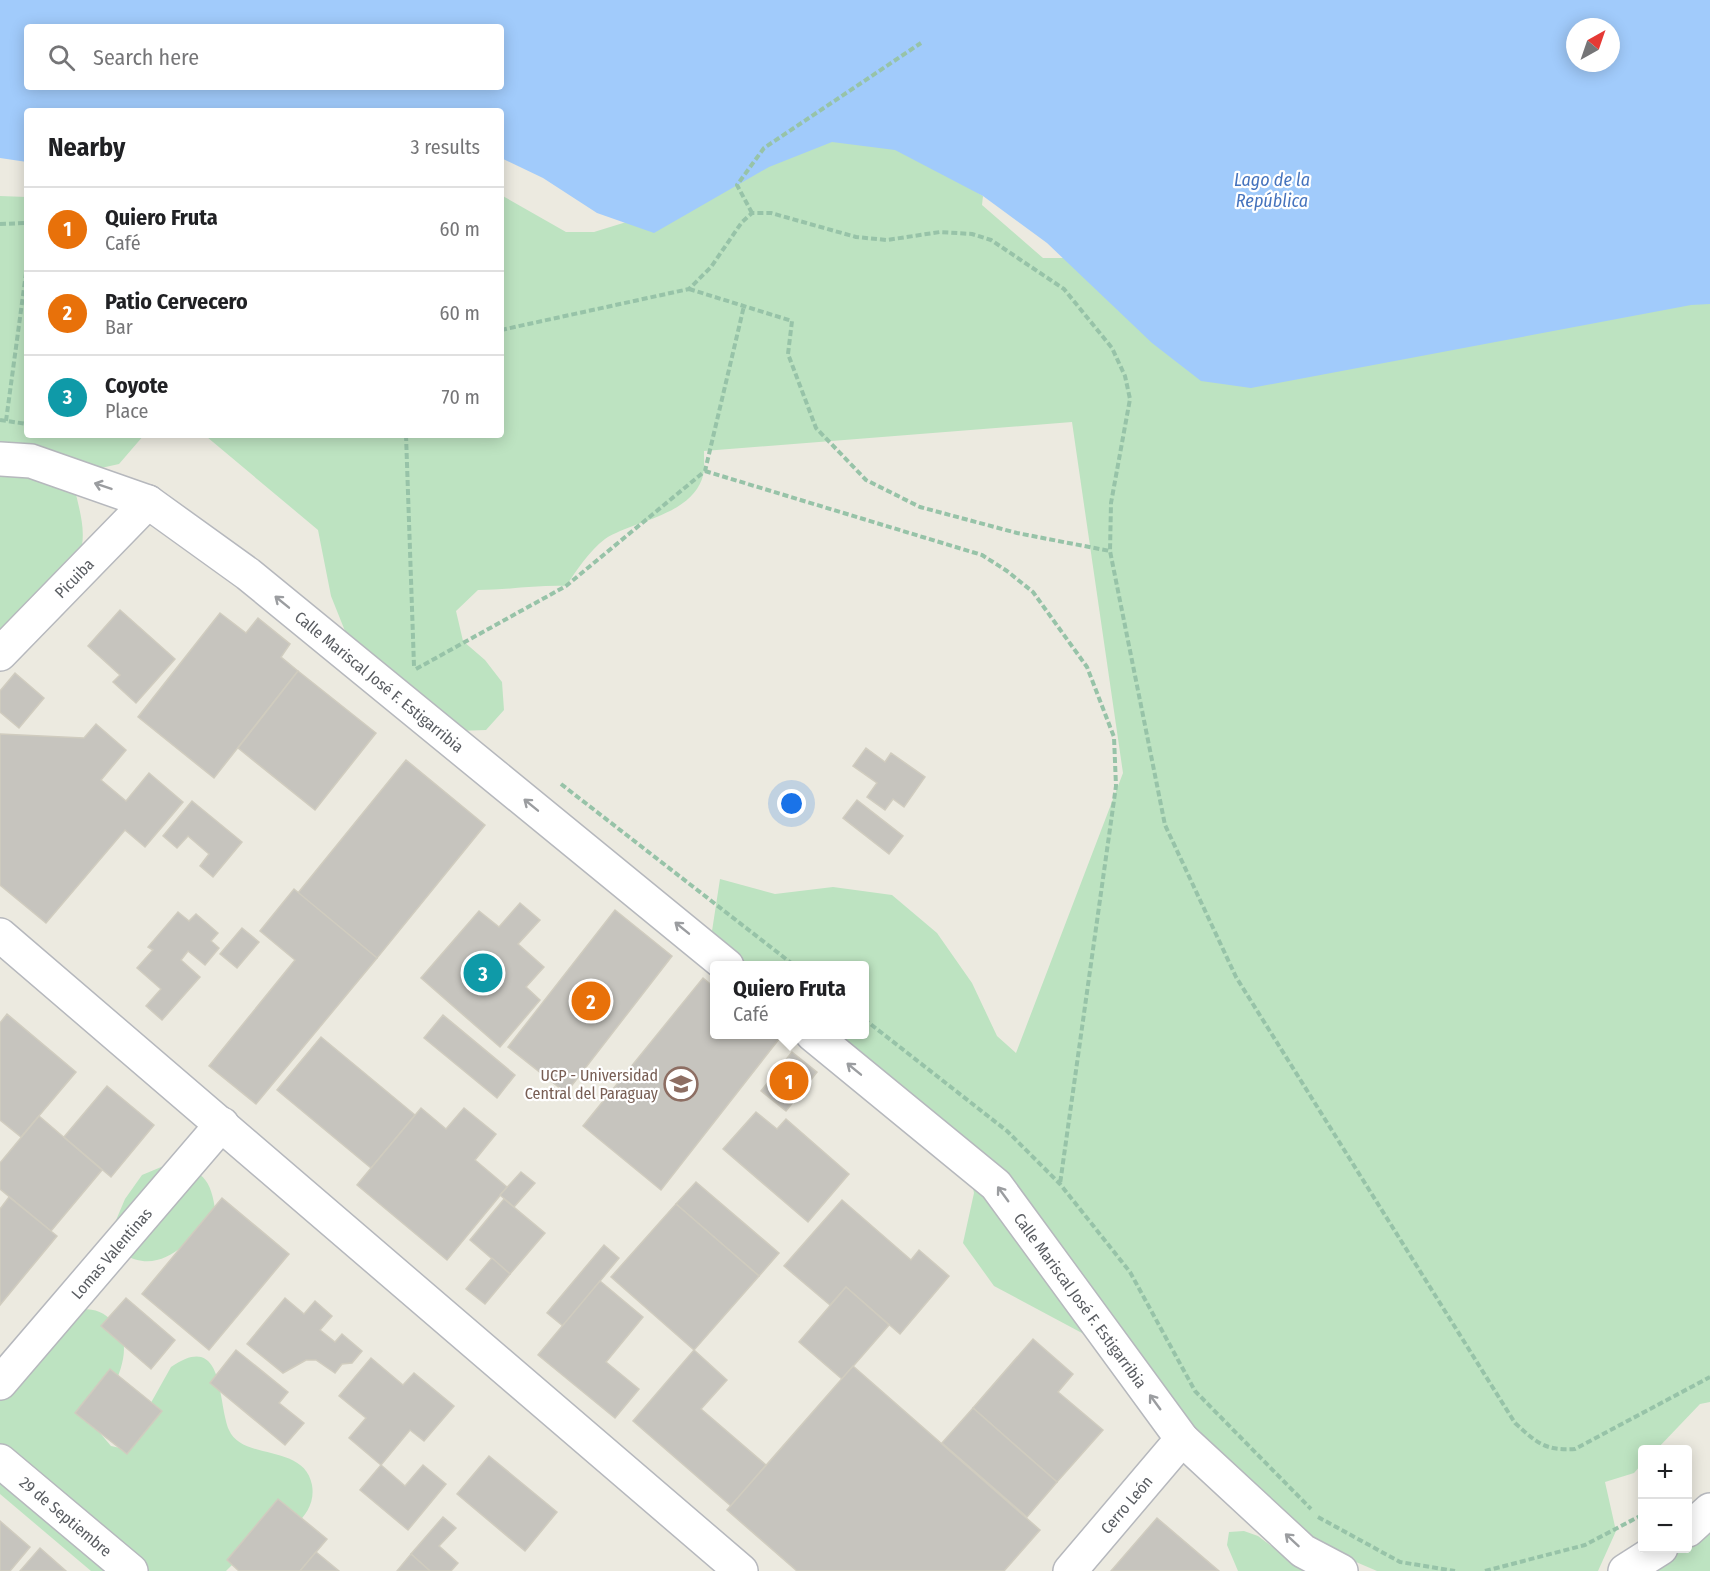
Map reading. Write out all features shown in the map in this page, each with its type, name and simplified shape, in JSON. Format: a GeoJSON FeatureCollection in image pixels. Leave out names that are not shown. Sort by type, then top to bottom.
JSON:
{"type":"FeatureCollection","features":[{"type":"Feature","properties":{"kind":"street","name":"Calle Mariscal José F. Estigarribia"},"geometry":{"type":"LineString","coordinates":[[0,459],[31,461],[148,502],[248,574],[721,961]]}},
{"type":"Feature","properties":{"kind":"street","name":"Picuiba"},"geometry":{"type":"LineString","coordinates":[[0,654],[148,502]]}},
{"type":"Feature","properties":{"kind":"street"},"geometry":{"type":"LineString","coordinates":[[0,935],[741,1571]]}},
{"type":"Feature","properties":{"kind":"street","name":"Calle Mariscal José F. Estigarribia"},"geometry":{"type":"LineString","coordinates":[[817,1039],[996,1185],[1182,1438],[1303,1551],[1341,1571]]}},
{"type":"Feature","properties":{"kind":"street","name":"Lomas Valentinas"},"geometry":{"type":"LineString","coordinates":[[0,1383],[222,1124]]}},
{"type":"Feature","properties":{"kind":"street","name":"Cerro León"},"geometry":{"type":"LineString","coordinates":[[1070,1571],[1182,1438]]}},
{"type":"Feature","properties":{"kind":"street","name":"29 de Septiembre"},"geometry":{"type":"LineString","coordinates":[[0,1461],[131,1571]]}},
{"type":"Feature","properties":{"kind":"street"},"geometry":{"type":"LineString","coordinates":[[1692,1526],[1710,1510]]}},
{"type":"Feature","properties":{"kind":"street"},"geometry":{"type":"LineString","coordinates":[[1627,1570],[1653,1553]]}},
{"type":"Feature","properties":{"kind":"path"},"geometry":{"type":"LineString","coordinates":[[752,213],[737,185],[764,148],[921,43]]}},
{"type":"Feature","properties":{"kind":"path"},"geometry":{"type":"LineString","coordinates":[[689,289],[711,267],[742,222],[752,213],[771,213],[867,238],[887,240],[940,232],[972,234],[991,240],[1064,289],[1112,348],[1125,376],[1130,399],[1111,503],[1110,551],[1165,825],[1236,977],[1515,1423],[1534,1441],[1553,1451],[1575,1449],[1710,1377]]}},
{"type":"Feature","properties":{"kind":"path"},"geometry":{"type":"LineString","coordinates":[[0,224],[24,223]]}},
{"type":"Feature","properties":{"kind":"path"},"geometry":{"type":"LineString","coordinates":[[6,421],[24,288]]}},
{"type":"Feature","properties":{"kind":"path"},"geometry":{"type":"LineString","coordinates":[[504,329],[689,289],[792,321],[788,354],[816,428],[866,480],[920,507],[1017,533],[1110,551]]}},
{"type":"Feature","properties":{"kind":"path"},"geometry":{"type":"LineString","coordinates":[[415,670],[566,586],[705,471],[744,306]]}},
{"type":"Feature","properties":{"kind":"path"},"geometry":{"type":"LineString","coordinates":[[0,420],[24,424]]}},
{"type":"Feature","properties":{"kind":"path"},"geometry":{"type":"LineString","coordinates":[[406,438],[415,670],[421,675]]}},
{"type":"Feature","properties":{"kind":"path"},"geometry":{"type":"LineString","coordinates":[[705,471],[982,555],[1033,592],[1087,667],[1114,737],[1116,786],[1060,1184]]}},
{"type":"Feature","properties":{"kind":"path"},"geometry":{"type":"LineString","coordinates":[[560,782],[789,961]]}},
{"type":"Feature","properties":{"kind":"path"},"geometry":{"type":"LineString","coordinates":[[869,1023],[1007,1131],[1060,1184],[1130,1272],[1195,1391],[1318,1516],[1400,1562],[1455,1571]]}},
{"type":"Feature","properties":{"kind":"path"},"geometry":{"type":"LineString","coordinates":[[1485,1571],[1585,1545],[1638,1517]]}},
{"type":"Feature","properties":{"kind":"green space"},"geometry":{"type":"Polygon","coordinates":[[[845,110],[983,196],[982,205],[1043,258],[1710,257],[1710,1402],[1700,1404],[1661,1445],[1638,1445],[1638,1468],[1634,1473],[1605,1482],[1616,1531],[1598,1571],[1377,1571],[1356,1562],[1303,1551],[1095,1340],[994,1286],[963,1243],[974,1193],[963,1139],[816,1039],[869,1039],[869,961],[731,961],[712,931],[720,879],[775,894],[833,887],[892,895],[937,933],[972,983],[997,1036],[1016,1053],[1123,773],[1072,422],[704,451],[702,479],[685,501],[659,516],[605,539],[579,567],[566,586],[478,590],[456,611],[463,641],[485,660],[502,682],[504,710],[486,730],[457,731],[351,646],[331,596],[318,530],[208,438],[504,438],[504,197],[566,232],[594,232],[649,215],[845,110]]]}},
{"type":"Feature","properties":{"kind":"green space"},"geometry":{"type":"Polygon","coordinates":[[[0,196],[24,197],[24,438],[141,438],[119,464],[92,470],[75,490],[83,531],[78,558],[70,571],[48,595],[0,636],[0,196]]]}},
{"type":"Feature","properties":{"kind":"green space"},"geometry":{"type":"Polygon","coordinates":[[[166,1165],[189,1169],[203,1177],[211,1192],[216,1215],[174,1252],[150,1261],[137,1260],[123,1254],[114,1225],[125,1199],[142,1175],[166,1165]]]}},
{"type":"Feature","properties":{"kind":"green space"},"geometry":{"type":"Polygon","coordinates":[[[82,1309],[96,1311],[107,1316],[121,1334],[124,1347],[119,1374],[94,1426],[111,1446],[125,1449],[171,1367],[189,1358],[201,1357],[210,1363],[216,1374],[225,1417],[229,1430],[236,1440],[246,1446],[286,1457],[307,1472],[312,1485],[312,1499],[307,1512],[298,1523],[286,1533],[234,1563],[226,1571],[91,1571],[0,1494],[0,1360],[82,1309]]]}},
{"type":"Feature","properties":{"kind":"green space"},"geometry":{"type":"Polygon","coordinates":[[[1710,1528],[1710,1571],[1657,1571],[1658,1563],[1667,1553],[1692,1553],[1692,1533],[1710,1528]]]}},
{"type":"Feature","properties":{"kind":"green space"},"geometry":{"type":"Polygon","coordinates":[[[1244,1531],[1258,1536],[1291,1561],[1325,1571],[1238,1571],[1227,1545],[1229,1532],[1244,1531]]]}},
{"type":"Feature","properties":{"kind":"water","name":"Lago de la República"},"geometry":{"type":"Polygon","coordinates":[[[0,0],[1710,0],[1710,304],[1691,305],[1251,388],[1201,381],[1152,343],[1047,243],[983,196],[895,150],[832,142],[769,167],[654,233],[597,213],[543,178],[504,159],[504,108],[24,108],[24,162],[0,158],[0,0]]]}},
{"type":"Feature","properties":{"kind":"building"},"geometry":{"type":"Polygon","coordinates":[[[120,610],[175,659],[136,703],[113,682],[120,675],[88,646],[120,610]]]}},
{"type":"Feature","properties":{"kind":"building"},"geometry":{"type":"Polygon","coordinates":[[[220,613],[246,633],[258,618],[290,644],[281,657],[298,671],[214,778],[138,717],[220,613]]]}},
{"type":"Feature","properties":{"kind":"building"},"geometry":{"type":"Polygon","coordinates":[[[298,671],[376,733],[315,810],[238,748],[298,671]]]}},
{"type":"Feature","properties":{"kind":"building"},"geometry":{"type":"Polygon","coordinates":[[[15,673],[44,698],[19,728],[0,712],[0,691],[15,673]]]}},
{"type":"Feature","properties":{"kind":"building"},"geometry":{"type":"Polygon","coordinates":[[[96,724],[126,750],[101,780],[126,801],[149,773],[183,802],[145,847],[125,830],[46,923],[0,885],[0,734],[84,738],[96,724]]]}},
{"type":"Feature","properties":{"kind":"building"},"geometry":{"type":"Polygon","coordinates":[[[866,748],[885,762],[891,753],[925,777],[904,807],[893,799],[885,810],[867,797],[877,783],[853,766],[866,748]]]}},
{"type":"Feature","properties":{"kind":"building"},"geometry":{"type":"Polygon","coordinates":[[[406,760],[485,825],[377,958],[298,893],[406,760]]]}},
{"type":"Feature","properties":{"kind":"building"},"geometry":{"type":"Polygon","coordinates":[[[857,800],[903,836],[889,854],[843,818],[857,800]]]}},
{"type":"Feature","properties":{"kind":"building"},"geometry":{"type":"Polygon","coordinates":[[[192,801],[242,842],[213,877],[200,866],[209,854],[188,836],[177,848],[163,836],[192,801]]]}},
{"type":"Feature","properties":{"kind":"building"},"geometry":{"type":"Polygon","coordinates":[[[294,889],[377,958],[256,1104],[209,1066],[295,960],[260,931],[294,889]]]}},
{"type":"Feature","properties":{"kind":"building"},"geometry":{"type":"Polygon","coordinates":[[[520,903],[540,920],[518,944],[544,967],[526,987],[540,1000],[500,1047],[421,978],[479,911],[499,927],[520,903]]]}},
{"type":"Feature","properties":{"kind":"building"},"geometry":{"type":"Polygon","coordinates":[[[615,910],[672,956],[566,1093],[508,1047],[615,910]]]}},
{"type":"Feature","properties":{"kind":"building"},"geometry":{"type":"Polygon","coordinates":[[[178,912],[189,921],[196,914],[218,933],[211,941],[219,948],[205,965],[188,951],[181,960],[200,977],[162,1020],[146,1006],[161,989],[137,968],[153,950],[148,947],[178,912]]]}},
{"type":"Feature","properties":{"kind":"building"},"geometry":{"type":"Polygon","coordinates":[[[242,928],[259,942],[237,968],[220,954],[242,928]]]}},
{"type":"Feature","properties":{"kind":"building"},"geometry":{"type":"Polygon","coordinates":[[[703,978],[710,984],[710,1039],[779,1039],[661,1190],[583,1126],[703,978]]]}},
{"type":"Feature","properties":{"kind":"building"},"geometry":{"type":"Polygon","coordinates":[[[7,1014],[76,1072],[21,1137],[0,1120],[0,1023],[7,1014]]]}},
{"type":"Feature","properties":{"kind":"building"},"geometry":{"type":"Polygon","coordinates":[[[443,1015],[515,1075],[497,1098],[424,1038],[443,1015]]]}},
{"type":"Feature","properties":{"kind":"building"},"geometry":{"type":"Polygon","coordinates":[[[321,1037],[415,1115],[371,1168],[277,1090],[321,1037]]]}},
{"type":"Feature","properties":{"kind":"building"},"geometry":{"type":"Polygon","coordinates":[[[792,1052],[817,1072],[786,1111],[761,1091],[792,1052]]]}},
{"type":"Feature","properties":{"kind":"building"},"geometry":{"type":"Polygon","coordinates":[[[107,1086],[154,1125],[111,1177],[64,1137],[107,1086]]]}},
{"type":"Feature","properties":{"kind":"building"},"geometry":{"type":"Polygon","coordinates":[[[421,1108],[446,1129],[464,1108],[496,1134],[475,1160],[507,1187],[447,1260],[357,1185],[421,1108]]]}},
{"type":"Feature","properties":{"kind":"building"},"geometry":{"type":"Polygon","coordinates":[[[756,1112],[777,1129],[786,1119],[849,1174],[808,1222],[723,1149],[756,1112]]]}},
{"type":"Feature","properties":{"kind":"building"},"geometry":{"type":"Polygon","coordinates":[[[39,1116],[102,1170],[51,1231],[0,1189],[0,1163],[39,1116]]]}},
{"type":"Feature","properties":{"kind":"building"},"geometry":{"type":"Polygon","coordinates":[[[521,1172],[535,1183],[514,1207],[500,1195],[521,1172]]]}},
{"type":"Feature","properties":{"kind":"building"},"geometry":{"type":"Polygon","coordinates":[[[696,1182],[779,1253],[759,1276],[676,1204],[696,1182]]]}},
{"type":"Feature","properties":{"kind":"building"},"geometry":{"type":"Polygon","coordinates":[[[9,1197],[57,1236],[0,1305],[0,1209],[9,1197]]]}},
{"type":"Feature","properties":{"kind":"building"},"geometry":{"type":"Polygon","coordinates":[[[222,1198],[289,1254],[209,1350],[142,1294],[222,1198]]]}},
{"type":"Feature","properties":{"kind":"building"},"geometry":{"type":"Polygon","coordinates":[[[504,1199],[545,1233],[510,1274],[470,1240],[504,1199]]]}},
{"type":"Feature","properties":{"kind":"building"},"geometry":{"type":"Polygon","coordinates":[[[842,1200],[911,1260],[919,1250],[949,1276],[900,1334],[846,1287],[830,1305],[784,1266],[842,1200]]]}},
{"type":"Feature","properties":{"kind":"building"},"geometry":{"type":"Polygon","coordinates":[[[676,1204],[759,1276],[694,1350],[611,1277],[676,1204]]]}},
{"type":"Feature","properties":{"kind":"building"},"geometry":{"type":"Polygon","coordinates":[[[604,1245],[619,1258],[563,1326],[547,1313],[604,1245]]]}},
{"type":"Feature","properties":{"kind":"building"},"geometry":{"type":"Polygon","coordinates":[[[492,1258],[510,1274],[485,1304],[466,1289],[492,1258]]]}},
{"type":"Feature","properties":{"kind":"building"},"geometry":{"type":"Polygon","coordinates":[[[600,1281],[643,1317],[606,1362],[639,1389],[615,1418],[538,1355],[600,1281]]]}},
{"type":"Feature","properties":{"kind":"building"},"geometry":{"type":"Polygon","coordinates":[[[846,1287],[889,1325],[842,1379],[799,1342],[846,1287]]]}},
{"type":"Feature","properties":{"kind":"building"},"geometry":{"type":"Polygon","coordinates":[[[126,1298],[175,1340],[151,1369],[101,1326],[126,1298]]]}},
{"type":"Feature","properties":{"kind":"building"},"geometry":{"type":"Polygon","coordinates":[[[285,1298],[304,1314],[315,1301],[332,1316],[320,1330],[335,1342],[342,1334],[362,1351],[352,1363],[342,1364],[335,1373],[316,1360],[306,1360],[283,1373],[247,1344],[285,1298]]]}},
{"type":"Feature","properties":{"kind":"building"},"geometry":{"type":"Polygon","coordinates":[[[1033,1339],[1073,1374],[1058,1392],[1103,1430],[1057,1482],[973,1408],[1033,1339]]]}},
{"type":"Feature","properties":{"kind":"building"},"geometry":{"type":"Polygon","coordinates":[[[236,1350],[288,1392],[279,1403],[304,1423],[285,1445],[210,1383],[236,1350]]]}},
{"type":"Feature","properties":{"kind":"building"},"geometry":{"type":"Polygon","coordinates":[[[694,1350],[727,1380],[701,1409],[766,1465],[731,1506],[633,1421],[694,1350]]]}},
{"type":"Feature","properties":{"kind":"building"},"geometry":{"type":"Polygon","coordinates":[[[371,1358],[403,1385],[414,1373],[454,1406],[424,1441],[410,1430],[381,1465],[349,1438],[366,1418],[339,1396],[371,1358]]]}},
{"type":"Feature","properties":{"kind":"building"},"geometry":{"type":"Polygon","coordinates":[[[853,1366],[1040,1530],[1004,1571],[797,1571],[727,1510],[853,1366]]]}},
{"type":"Feature","properties":{"kind":"building"},"geometry":{"type":"Polygon","coordinates":[[[110,1369],[162,1411],[127,1454],[75,1413],[110,1369]]]}},
{"type":"Feature","properties":{"kind":"building"},"geometry":{"type":"Polygon","coordinates":[[[973,1408],[1057,1482],[1027,1517],[942,1443],[973,1408]]]}},
{"type":"Feature","properties":{"kind":"building"},"geometry":{"type":"Polygon","coordinates":[[[489,1456],[557,1512],[525,1551],[457,1494],[489,1456]]]}},
{"type":"Feature","properties":{"kind":"building"},"geometry":{"type":"Polygon","coordinates":[[[381,1465],[405,1486],[423,1465],[446,1484],[408,1530],[360,1490],[381,1465]]]}},
{"type":"Feature","properties":{"kind":"building"},"geometry":{"type":"Polygon","coordinates":[[[278,1499],[327,1539],[300,1571],[239,1571],[227,1560],[278,1499]]]}},
{"type":"Feature","properties":{"kind":"building"},"geometry":{"type":"Polygon","coordinates":[[[443,1517],[456,1528],[439,1546],[458,1563],[451,1571],[430,1571],[411,1554],[443,1517]]]}},
{"type":"Feature","properties":{"kind":"building"},"geometry":{"type":"Polygon","coordinates":[[[1157,1518],[1219,1571],[1111,1571],[1157,1518]]]}},
{"type":"Feature","properties":{"kind":"building"},"geometry":{"type":"Polygon","coordinates":[[[0,1521],[30,1547],[10,1571],[0,1571],[0,1521]]]}},
{"type":"Feature","properties":{"kind":"building"},"geometry":{"type":"Polygon","coordinates":[[[40,1548],[66,1571],[20,1571],[40,1548]]]}},
{"type":"Feature","properties":{"kind":"building"},"geometry":{"type":"Polygon","coordinates":[[[316,1552],[339,1571],[300,1571],[316,1552]]]}},
{"type":"Feature","properties":{"kind":"building"},"geometry":{"type":"Polygon","coordinates":[[[411,1554],[430,1571],[397,1571],[411,1554]]]}},
{"type":"Feature","properties":{"kind":"place","name":"Coyote"},"geometry":{"type":"Point","coordinates":[483,973]}},
{"type":"Feature","properties":{"kind":"place","name":"Patio Cervecero"},"geometry":{"type":"Point","coordinates":[591,1001]}},
{"type":"Feature","properties":{"kind":"place","name":"Quiero Fruta"},"geometry":{"type":"Point","coordinates":[789,1081]}},
{"type":"Feature","properties":{"kind":"place","name":"UCP - Universidad Central del Paraguay"},"geometry":{"type":"Point","coordinates":[681,1084]}}]}
